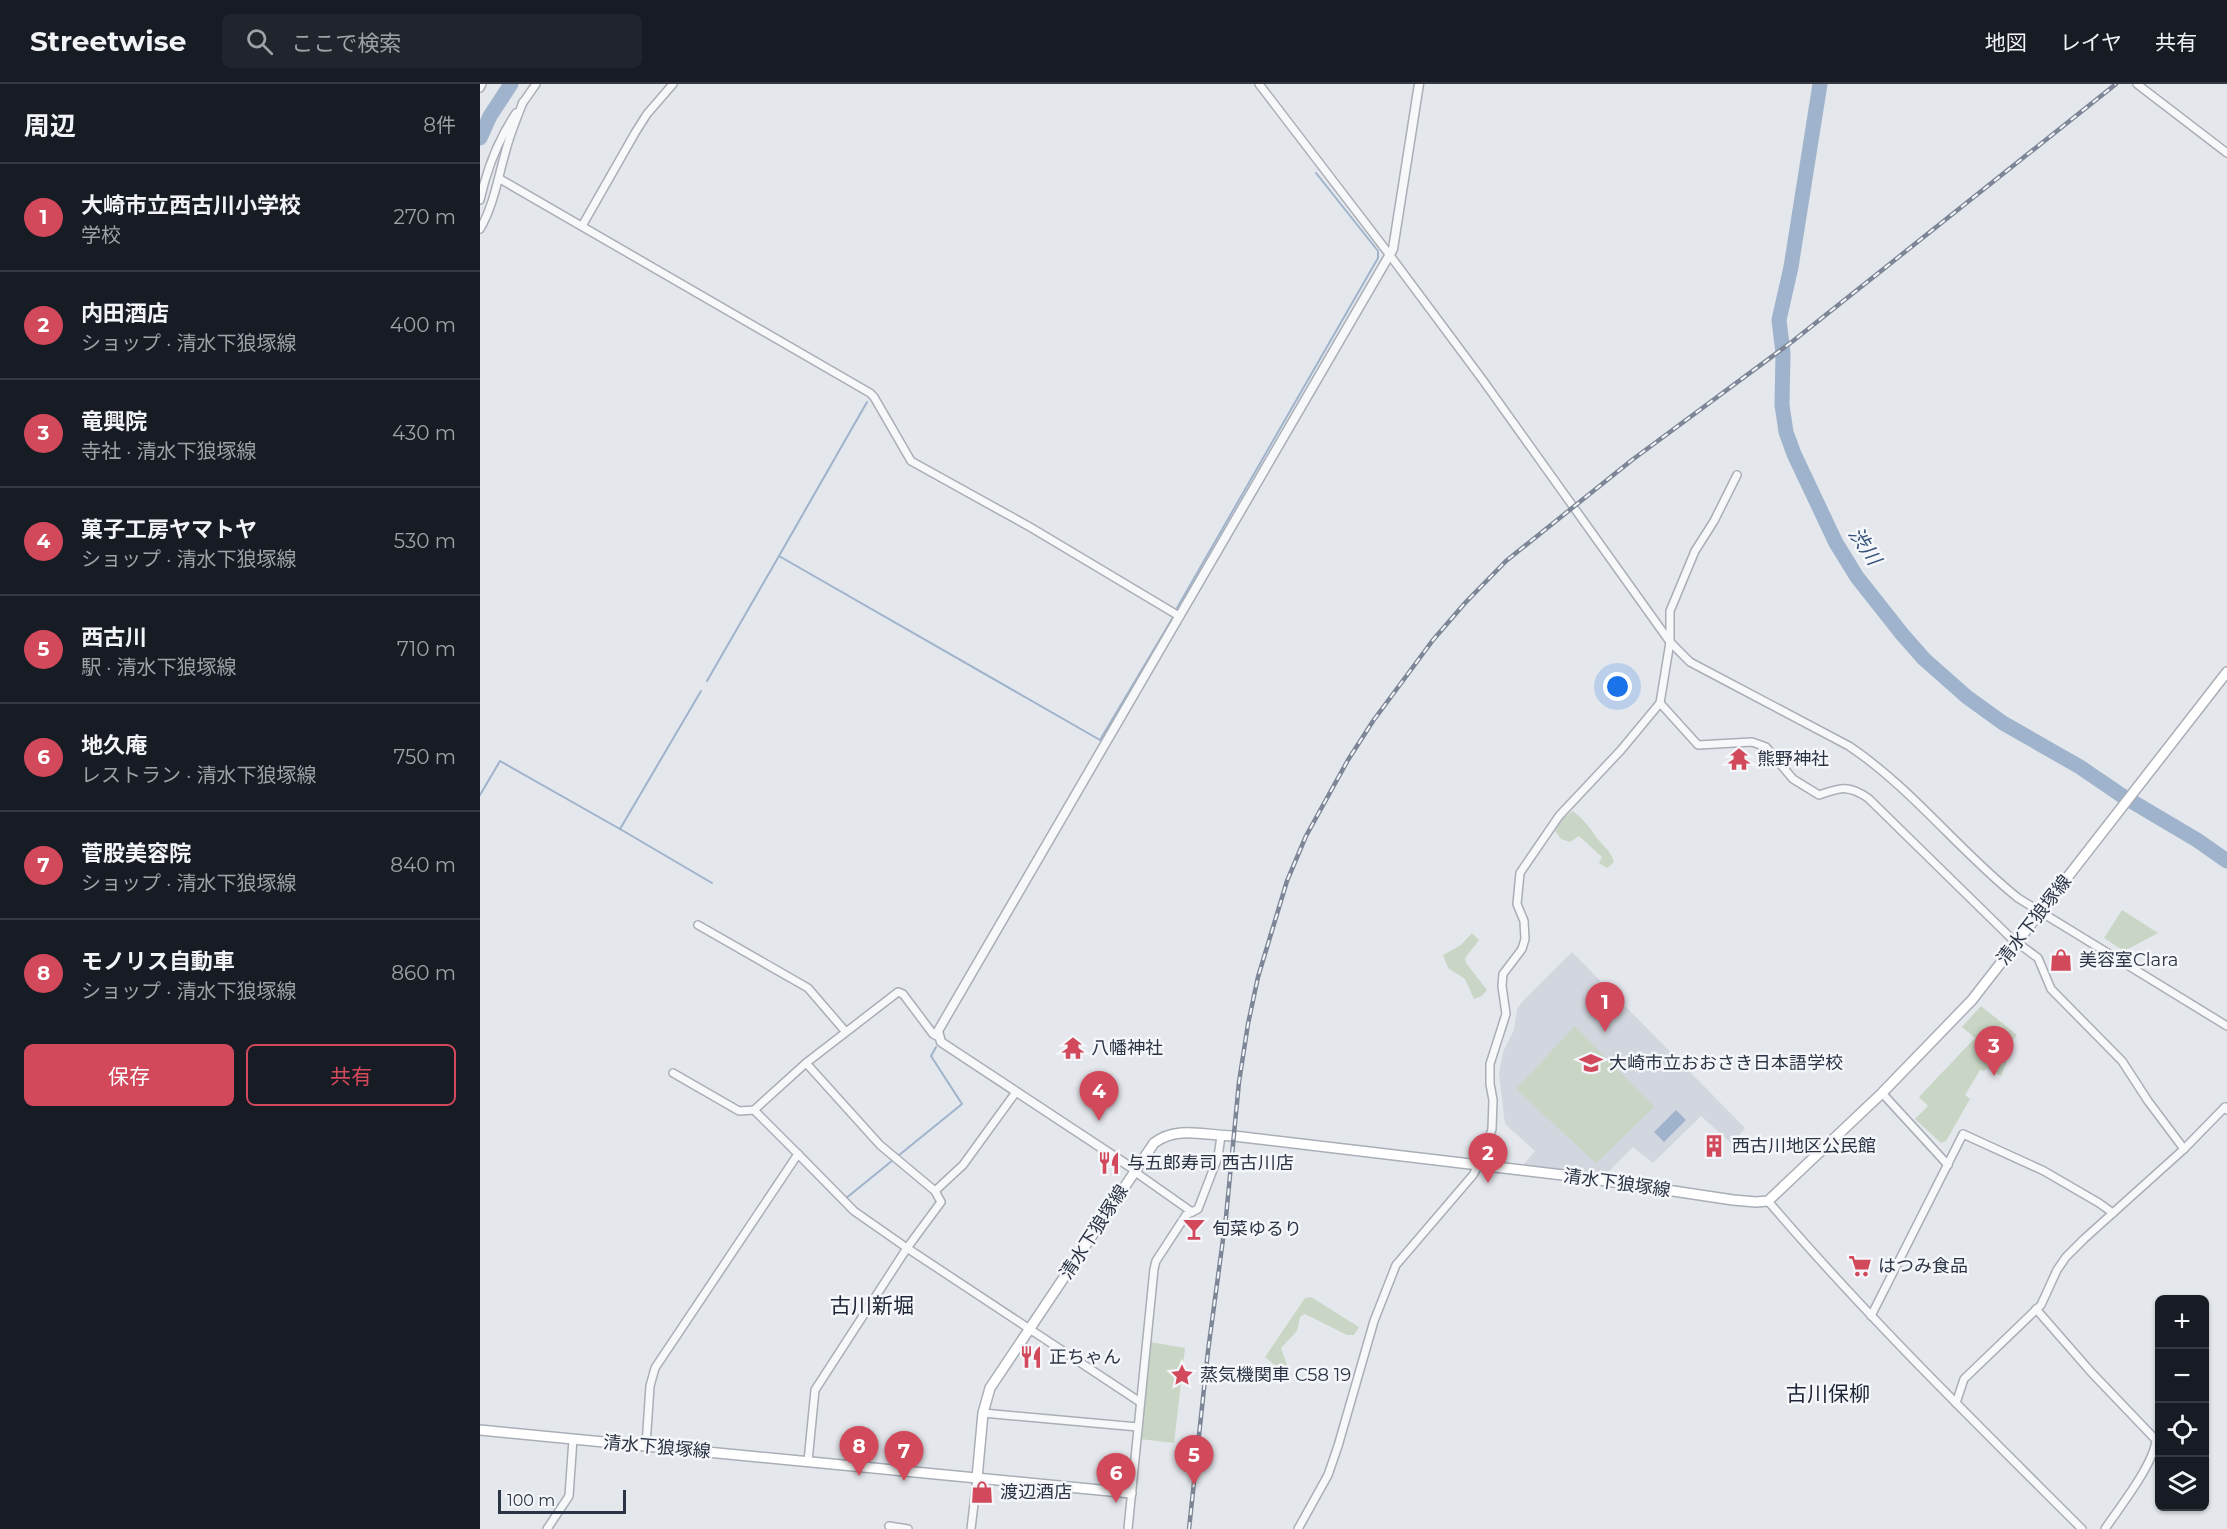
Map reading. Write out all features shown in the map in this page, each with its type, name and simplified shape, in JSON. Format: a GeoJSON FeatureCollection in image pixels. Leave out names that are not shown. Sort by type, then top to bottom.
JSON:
{"type":"FeatureCollection","features":[{"type":"Feature","properties":{"kind":"main road","name":"清水下狼塚線"},"geometry":{"type":"LineString","coordinates":[[977,1478],[983,1413],[990,1388],[1135,1170],[1154,1143],[1166,1135],[1183,1132],[1221,1136],[1580,1178],[1733,1200],[1768,1201],[1882,1093],[1972,1000],[2227,672]]}},
{"type":"Feature","properties":{"kind":"main road","name":"清水下狼塚線"},"geometry":{"type":"LineString","coordinates":[[480,1430],[1131,1493]]}},
{"type":"Feature","properties":{"kind":"street"},"geometry":{"type":"LineString","coordinates":[[480,200],[489,164],[499,141],[536,84]]}},
{"type":"Feature","properties":{"kind":"street"},"geometry":{"type":"LineString","coordinates":[[582,226],[634,133],[673,84]]}},
{"type":"Feature","properties":{"kind":"street"},"geometry":{"type":"LineString","coordinates":[[1259,84],[1389,254],[1586,522],[1670,642],[1690,662],[1849,746],[1874,762],[1895,780],[1987,873],[2041,913],[2227,1026]]}},
{"type":"Feature","properties":{"kind":"street"},"geometry":{"type":"LineString","coordinates":[[1192,1212],[1135,1170],[941,1042],[938,1031],[1393,249],[1419,84]]}},
{"type":"Feature","properties":{"kind":"street"},"geometry":{"type":"LineString","coordinates":[[2137,84],[2227,153]]}},
{"type":"Feature","properties":{"kind":"street"},"geometry":{"type":"LineString","coordinates":[[480,229],[487,217],[500,179],[506,150],[523,102]]}},
{"type":"Feature","properties":{"kind":"street"},"geometry":{"type":"LineString","coordinates":[[500,179],[870,393],[911,461],[1030,527],[1179,616]]}},
{"type":"Feature","properties":{"kind":"street"},"geometry":{"type":"LineString","coordinates":[[1298,1529],[1328,1475],[1374,1321],[1391,1274],[1478,1166],[1475,1160],[1489,1138],[1492,1129],[1493,1100],[1490,1064],[1506,1014],[1502,986],[1503,974],[1522,949],[1525,939],[1524,921],[1517,904],[1520,873],[1559,816],[1621,750],[1660,703],[1670,642],[1670,611],[1695,551],[1714,521],[1737,475]]}},
{"type":"Feature","properties":{"kind":"street"},"geometry":{"type":"LineString","coordinates":[[1660,703],[1698,745],[1732,741],[1752,742],[1766,747],[1793,779],[1819,795],[1839,788],[1856,789],[1907,835],[2003,930],[2038,958],[2051,989],[2122,1061],[2184,1149]]}},
{"type":"Feature","properties":{"kind":"street"},"geometry":{"type":"LineString","coordinates":[[698,925],[808,988],[845,1031]]}},
{"type":"Feature","properties":{"kind":"street"},"geometry":{"type":"LineString","coordinates":[[673,1073],[739,1111],[754,1110],[845,1031],[898,992],[903,994],[933,1034],[939,1037]]}},
{"type":"Feature","properties":{"kind":"street"},"geometry":{"type":"LineString","coordinates":[[806,1063],[880,1145],[935,1191],[941,1202],[907,1248],[815,1390],[808,1461]]}},
{"type":"Feature","properties":{"kind":"street"},"geometry":{"type":"LineString","coordinates":[[935,1191],[963,1165],[1016,1092]]}},
{"type":"Feature","properties":{"kind":"street"},"geometry":{"type":"LineString","coordinates":[[1882,1093],[1948,1165]]}},
{"type":"Feature","properties":{"kind":"street"},"geometry":{"type":"LineString","coordinates":[[1956,1403],[1965,1379],[2036,1309],[2066,1257],[2184,1149],[2225,1107],[2227,1110]]}},
{"type":"Feature","properties":{"kind":"street"},"geometry":{"type":"LineString","coordinates":[[754,1110],[854,1212],[1140,1402]]}},
{"type":"Feature","properties":{"kind":"street"},"geometry":{"type":"LineString","coordinates":[[1871,1316],[1963,1134],[2044,1171],[2113,1213]]}},
{"type":"Feature","properties":{"kind":"street"},"geometry":{"type":"LineString","coordinates":[[1128,1529],[1154,1269],[1156,1261],[1186,1215],[1198,1209],[1218,1157],[1221,1136]]}},
{"type":"Feature","properties":{"kind":"street"},"geometry":{"type":"LineString","coordinates":[[646,1446],[650,1386],[655,1368],[798,1154]]}},
{"type":"Feature","properties":{"kind":"street"},"geometry":{"type":"LineString","coordinates":[[1768,1201],[1871,1316],[2082,1529]]}},
{"type":"Feature","properties":{"kind":"street"},"geometry":{"type":"LineString","coordinates":[[2036,1309],[2091,1372],[2156,1440],[2155,1450],[2149,1462],[2104,1529]]}},
{"type":"Feature","properties":{"kind":"street"},"geometry":{"type":"LineString","coordinates":[[983,1413],[1138,1427]]}},
{"type":"Feature","properties":{"kind":"street"},"geometry":{"type":"LineString","coordinates":[[547,1529],[569,1496],[573,1439]]}},
{"type":"Feature","properties":{"kind":"street"},"geometry":{"type":"LineString","coordinates":[[971,1529],[977,1478]]}},
{"type":"Feature","properties":{"kind":"street"},"geometry":{"type":"LineString","coordinates":[[889,1526],[908,1529]]}},
{"type":"Feature","properties":{"kind":"shaded area","name":"大崎市立おおさき日本語学校"},"geometry":{"type":"Polygon","coordinates":[[[1572,952],[1745,1128],[1732,1144],[1701,1116],[1653,1163],[1633,1147],[1604,1176],[1523,1165],[1535,1151],[1505,1124],[1499,1073],[1503,1052],[1514,1030],[1517,1009],[1572,952]]]}},
{"type":"Feature","properties":{"kind":"green space"},"geometry":{"type":"Polygon","coordinates":[[[1573,811],[1586,823],[1611,855],[1614,862],[1607,868],[1599,863],[1602,857],[1579,836],[1570,842],[1561,839],[1555,831],[1562,819],[1573,811]]]}},
{"type":"Feature","properties":{"kind":"green space"},"geometry":{"type":"Polygon","coordinates":[[[2122,910],[2158,933],[2124,951],[2104,938],[2122,910]]]}},
{"type":"Feature","properties":{"kind":"green space"},"geometry":{"type":"Polygon","coordinates":[[[1472,933],[1479,940],[1465,958],[1466,963],[1487,990],[1482,996],[1474,999],[1465,979],[1448,968],[1443,955],[1461,945],[1472,933]]]}},
{"type":"Feature","properties":{"kind":"green space"},"geometry":{"type":"Polygon","coordinates":[[[1981,1006],[2017,1035],[2001,1055],[2007,1062],[2001,1076],[1987,1068],[1984,1071],[1980,1070],[1965,1095],[1970,1099],[1946,1141],[1941,1143],[1915,1119],[1928,1106],[1919,1097],[1975,1038],[1962,1027],[1981,1006]]]}},
{"type":"Feature","properties":{"kind":"green space"},"geometry":{"type":"Polygon","coordinates":[[[1575,1026],[1654,1107],[1596,1163],[1516,1089],[1575,1026]]]}},
{"type":"Feature","properties":{"kind":"green space"},"geometry":{"type":"Polygon","coordinates":[[[1311,1297],[1359,1327],[1354,1335],[1347,1335],[1305,1314],[1300,1317],[1297,1331],[1281,1348],[1287,1365],[1282,1371],[1265,1357],[1305,1298],[1311,1297]]]}},
{"type":"Feature","properties":{"kind":"green space"},"geometry":{"type":"Polygon","coordinates":[[[1150,1342],[1185,1348],[1174,1443],[1140,1439],[1150,1342]]]}},
{"type":"Feature","properties":{"kind":"water"},"geometry":{"type":"Polygon","coordinates":[[[1676,1110],[1686,1120],[1664,1142],[1654,1132],[1676,1110]]]}},
{"type":"Feature","properties":{"kind":"waterway"},"geometry":{"type":"LineString","coordinates":[[480,138],[490,116],[511,84]]}},
{"type":"Feature","properties":{"kind":"waterway","name":"渋川"},"geometry":{"type":"LineString","coordinates":[[1820,84],[1791,267],[1779,320],[1783,353],[1782,405],[1786,432],[1836,543],[1857,577],[1902,634],[1924,659],[1967,697],[2003,723],[2080,767],[2227,861]]}},
{"type":"Feature","properties":{"kind":"waterway"},"geometry":{"type":"LineString","coordinates":[[1177,608],[1378,258],[1378,251],[1316,173]]}},
{"type":"Feature","properties":{"kind":"waterway"},"geometry":{"type":"LineString","coordinates":[[779,556],[867,402]]}},
{"type":"Feature","properties":{"kind":"waterway"},"geometry":{"type":"LineString","coordinates":[[707,681],[779,556],[1100,740],[1172,619]]}},
{"type":"Feature","properties":{"kind":"waterway"},"geometry":{"type":"LineString","coordinates":[[480,795],[500,761],[620,829],[701,691]]}},
{"type":"Feature","properties":{"kind":"waterway"},"geometry":{"type":"LineString","coordinates":[[620,829],[712,883]]}},
{"type":"Feature","properties":{"kind":"waterway"},"geometry":{"type":"LineString","coordinates":[[845,1199],[962,1104],[931,1056],[936,1047]]}},
{"type":"Feature","properties":{"kind":"railway"},"geometry":{"type":"LineString","coordinates":[[1189,1529],[1208,1351],[1226,1217],[1239,1082],[1258,977],[1287,881],[1306,836],[1348,760],[1373,721],[1433,640],[1506,561],[1632,460],[1793,341],[2116,84]]}},
{"type":"Feature","properties":{"kind":"place","name":"熊野神社"},"geometry":{"type":"Point","coordinates":[1739,759]}},
{"type":"Feature","properties":{"kind":"place","name":"美容室Clara"},"geometry":{"type":"Point","coordinates":[2061,960]}},
{"type":"Feature","properties":{"kind":"place","name":"大崎市立西古川小学校"},"geometry":{"type":"Point","coordinates":[1605,1032]}},
{"type":"Feature","properties":{"kind":"place","name":"八幡神社"},"geometry":{"type":"Point","coordinates":[1073,1048]}},
{"type":"Feature","properties":{"kind":"place","name":"大崎市立おおさき日本語学校"},"geometry":{"type":"Point","coordinates":[1591,1063]}},
{"type":"Feature","properties":{"kind":"place","name":"竜興院"},"geometry":{"type":"Point","coordinates":[1994,1076]}},
{"type":"Feature","properties":{"kind":"place","name":"菓子工房ヤマトヤ"},"geometry":{"type":"Point","coordinates":[1099,1121]}},
{"type":"Feature","properties":{"kind":"place","name":"西古川地区公民館"},"geometry":{"type":"Point","coordinates":[1714,1146]}},
{"type":"Feature","properties":{"kind":"place","name":"与五郎寿司 西古川店"},"geometry":{"type":"Point","coordinates":[1109,1163]}},
{"type":"Feature","properties":{"kind":"place","name":"内田酒店"},"geometry":{"type":"Point","coordinates":[1488,1183]}},
{"type":"Feature","properties":{"kind":"place","name":"旬菜ゆるり"},"geometry":{"type":"Point","coordinates":[1194,1229]}},
{"type":"Feature","properties":{"kind":"place","name":"はつみ食品"},"geometry":{"type":"Point","coordinates":[1860,1266]}},
{"type":"Feature","properties":{"kind":"place","name":"正ちゃん"},"geometry":{"type":"Point","coordinates":[1031,1357]}},
{"type":"Feature","properties":{"kind":"place","name":"蒸気機関車 C58 19"},"geometry":{"type":"Point","coordinates":[1182,1375]}},
{"type":"Feature","properties":{"kind":"place","name":"モノリス自動車"},"geometry":{"type":"Point","coordinates":[859,1476]}},
{"type":"Feature","properties":{"kind":"place","name":"菅股美容院"},"geometry":{"type":"Point","coordinates":[904,1481]}},
{"type":"Feature","properties":{"kind":"place","name":"西古川"},"geometry":{"type":"Point","coordinates":[1194,1485]}},
{"type":"Feature","properties":{"kind":"place","name":"渡辺酒店"},"geometry":{"type":"Point","coordinates":[982,1492]}},
{"type":"Feature","properties":{"kind":"place","name":"地久庵"},"geometry":{"type":"Point","coordinates":[1116,1503]}},
{"type":"Feature","properties":{"kind":"district","name":"古川新堀"},"geometry":{"type":"Point","coordinates":[872,1305]}},
{"type":"Feature","properties":{"kind":"district","name":"古川保柳"},"geometry":{"type":"Point","coordinates":[1828,1393]}}]}
